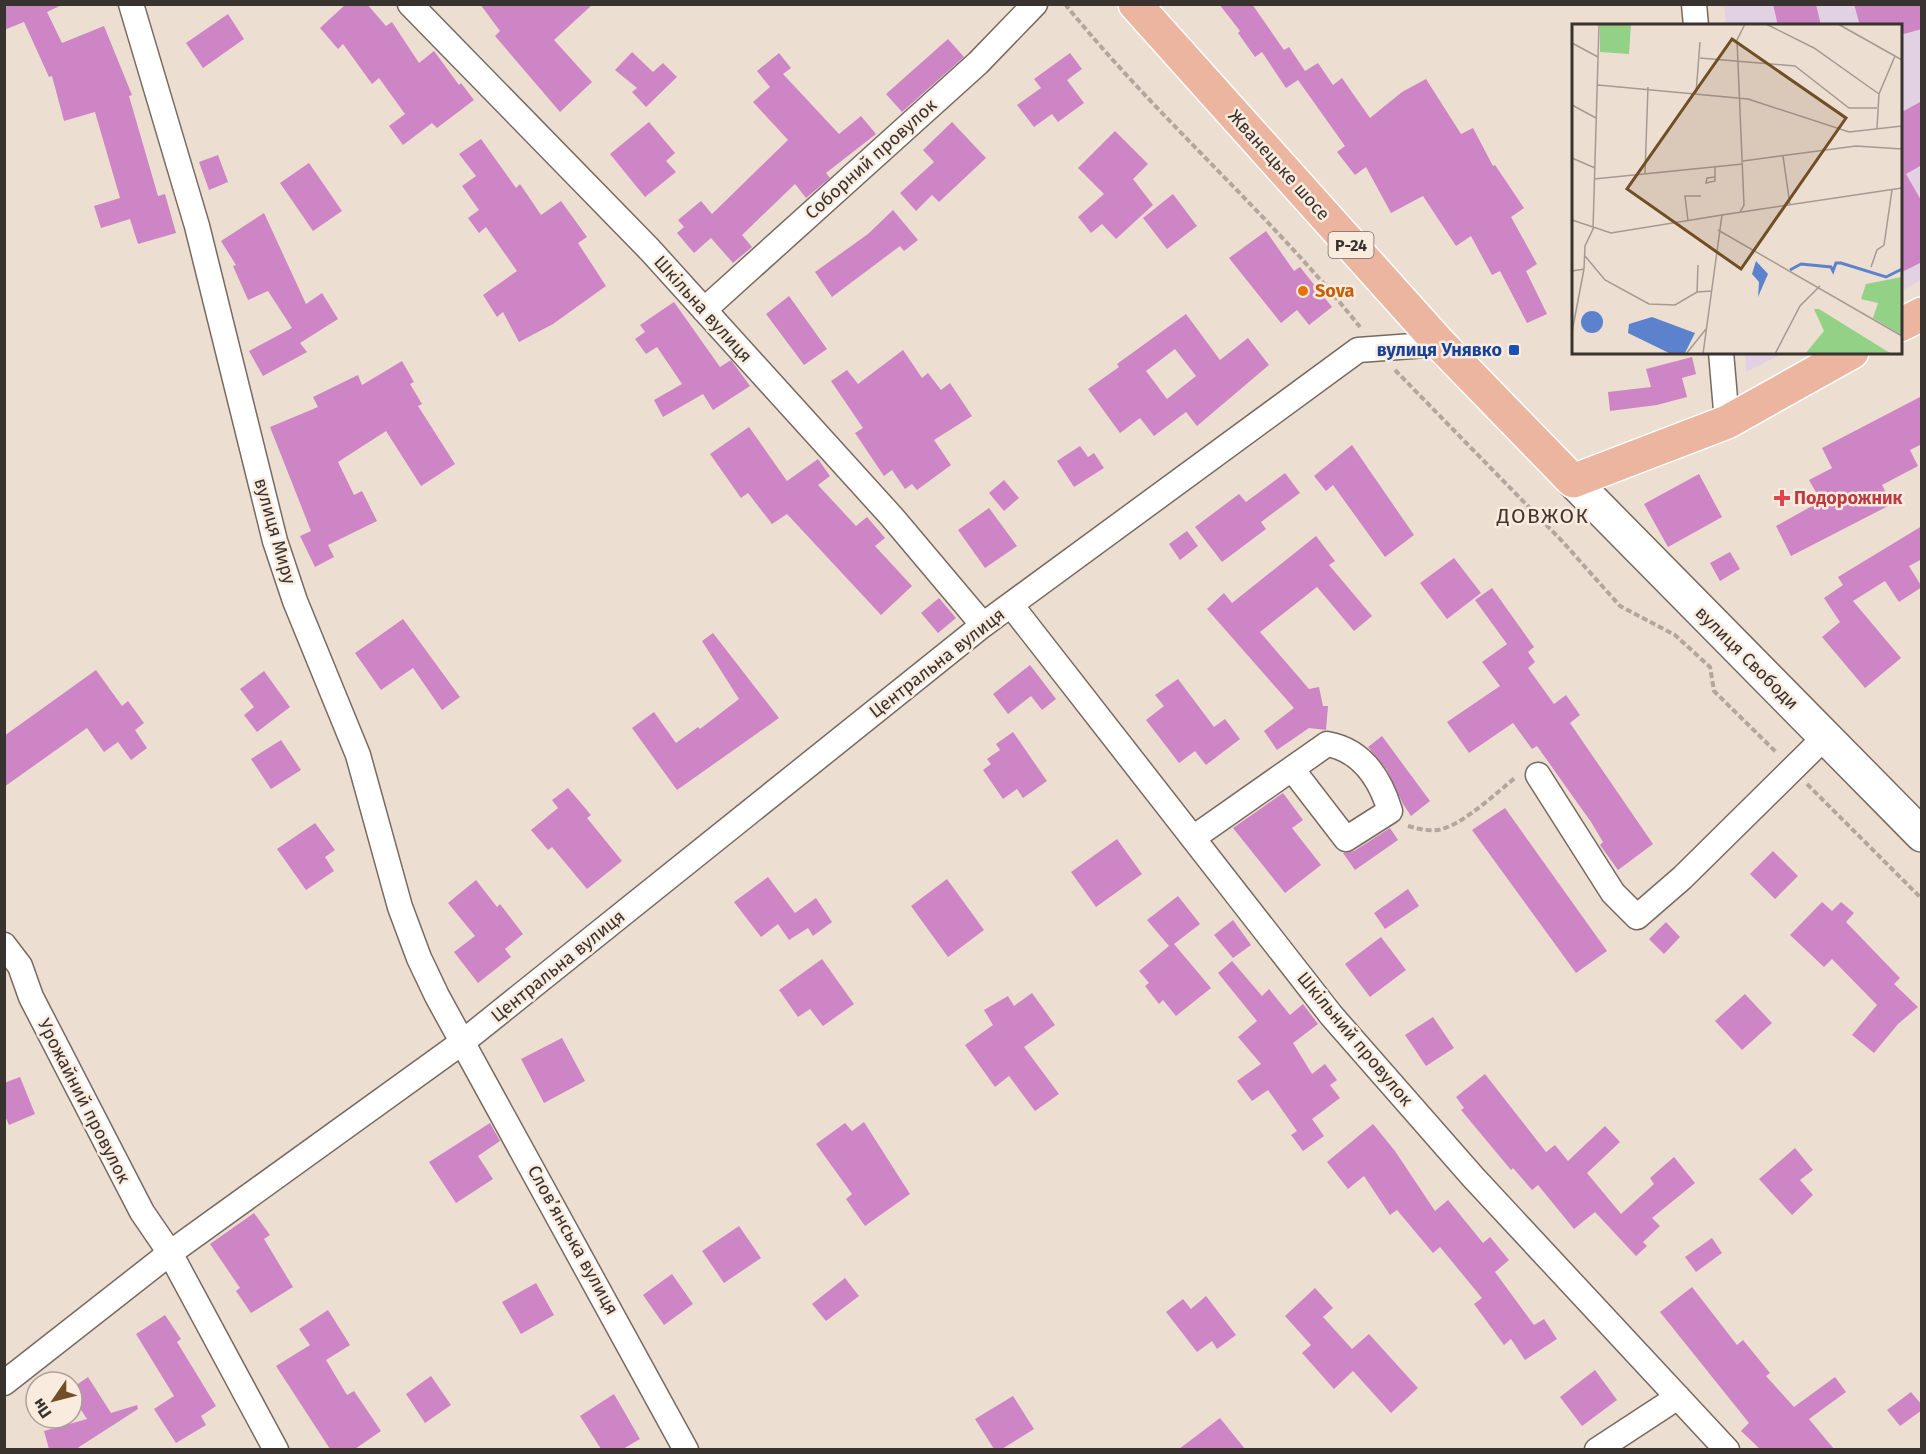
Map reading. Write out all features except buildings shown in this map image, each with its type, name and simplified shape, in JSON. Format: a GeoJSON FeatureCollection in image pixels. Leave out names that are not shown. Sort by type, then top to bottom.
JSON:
{"type":"FeatureCollection","features":[{"type":"Feature","properties":{"kind":"main road","name":"Жванецьке шосе"},"geometry":{"type":"LineString","coordinates":[[1135,4],[1440,344],[1573,481]]}},
{"type":"Feature","properties":{"kind":"main road"},"geometry":{"type":"LineString","coordinates":[[1902,324],[1922,314]]}},
{"type":"Feature","properties":{"kind":"main road"},"geometry":{"type":"LineString","coordinates":[[1573,481],[1727,422],[1848,354]]}},
{"type":"Feature","properties":{"kind":"street","name":"вулиця Миру"},"geometry":{"type":"LineString","coordinates":[[131,4],[196,226],[275,541],[308,634],[358,755],[400,908],[415,948],[437,996],[464,1041]]}},
{"type":"Feature","properties":{"kind":"street","name":"Шкільна вулиця"},"geometry":{"type":"LineString","coordinates":[[410,4],[650,250],[892,517],[983,625]]}},
{"type":"Feature","properties":{"kind":"street","name":"Соборний провулок"},"geometry":{"type":"LineString","coordinates":[[704,310],[978,63],[1035,4]]}},
{"type":"Feature","properties":{"kind":"street"},"geometry":{"type":"LineString","coordinates":[[1694,4],[1696,24]]}},
{"type":"Feature","properties":{"kind":"street","name":"Центральна вулиця"},"geometry":{"type":"LineString","coordinates":[[4,1383],[171,1253],[464,1041],[983,625],[1358,350],[1440,344]]}},
{"type":"Feature","properties":{"kind":"street"},"geometry":{"type":"LineString","coordinates":[[1721,354],[1727,422]]}},
{"type":"Feature","properties":{"kind":"street","name":"вулиця Свободи"},"geometry":{"type":"LineString","coordinates":[[1573,481],[1922,835]]}},
{"type":"Feature","properties":{"kind":"street","name":"Шкільний провулок"},"geometry":{"type":"LineString","coordinates":[[1011,605],[1339,1024],[1473,1176],[1727,1449]]}},
{"type":"Feature","properties":{"kind":"street"},"geometry":{"type":"LineString","coordinates":[[1538,775],[1613,893],[1637,917],[1682,878],[1825,737]]}},
{"type":"Feature","properties":{"kind":"street"},"geometry":{"type":"LineString","coordinates":[[1192,837],[1326,744],[1351,751],[1360,758],[1378,784],[1390,811],[1346,839],[1292,769]]}},
{"type":"Feature","properties":{"kind":"street","name":"Урожайний провулок"},"geometry":{"type":"LineString","coordinates":[[4,945],[20,966],[31,997],[142,1212],[171,1253]]}},
{"type":"Feature","properties":{"kind":"street","name":"Словʼянська вулиця"},"geometry":{"type":"LineString","coordinates":[[464,1041],[677,1446]]}},
{"type":"Feature","properties":{"kind":"street"},"geometry":{"type":"LineString","coordinates":[[171,1253],[276,1449]]}},
{"type":"Feature","properties":{"kind":"street"},"geometry":{"type":"LineString","coordinates":[[1597,1449],[1678,1397]]}},
{"type":"Feature","properties":{"kind":"path"},"geometry":{"type":"LineString","coordinates":[[1065,4],[1211,165],[1332,292],[1376,348],[1562,541],[1620,606],[1675,635],[1710,667],[1714,691],[1922,899]]}},
{"type":"Feature","properties":{"kind":"path"},"geometry":{"type":"LineString","coordinates":[[1390,811],[1408,827],[1429,831],[1445,828],[1518,776],[1527,773],[1538,775]]}},
{"type":"Feature","properties":{"kind":"shaded area"},"geometry":{"type":"Polygon","coordinates":[[[1724,5],[1921,5],[1921,280],[1902,290],[1902,24],[1726,24],[1724,5]]]}},
{"type":"Feature","properties":{"kind":"shaded area"},"geometry":{"type":"Polygon","coordinates":[[[1745,354],[1782,354],[1746,372],[1745,354]]]}},
{"type":"Feature","properties":{"kind":"place","name":"Sova"},"geometry":{"type":"Point","coordinates":[1303,291]}},
{"type":"Feature","properties":{"kind":"place","name":"вулиця Унявко"},"geometry":{"type":"Point","coordinates":[1514,350]}},
{"type":"Feature","properties":{"kind":"place","name":"Подорожник"},"geometry":{"type":"Point","coordinates":[1782,498]}},
{"type":"Feature","properties":{"kind":"district","name":"ДОВЖОК"},"geometry":{"type":"Point","coordinates":[1543,516]}}]}
